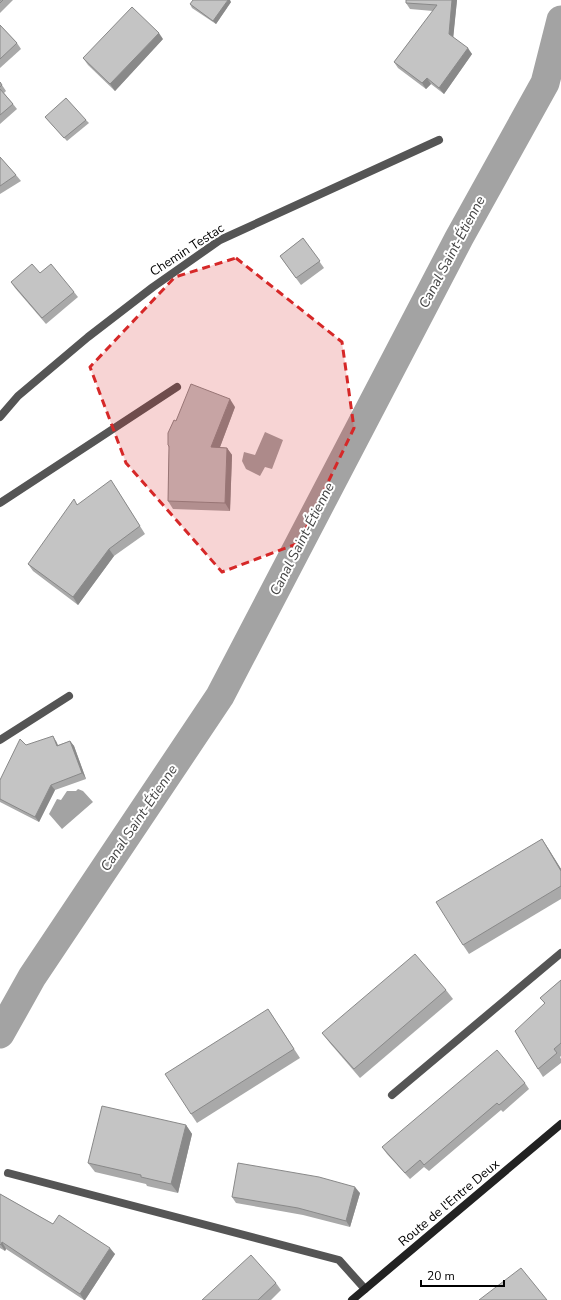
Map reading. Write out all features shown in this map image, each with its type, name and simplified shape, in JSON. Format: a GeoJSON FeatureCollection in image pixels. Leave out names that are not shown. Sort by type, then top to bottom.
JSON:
{"type":"FeatureCollection","features":[{"type":"Feature","properties":{"kind":"main road","name":"Route de l'Entre Deux"},"geometry":{"type":"LineString","coordinates":[[352,1300],[561,1124]]}},
{"type":"Feature","properties":{"kind":"street","name":"Chemin Testac"},"geometry":{"type":"LineString","coordinates":[[0,418],[18,396],[88,337],[153,287],[220,240],[439,140]]}},
{"type":"Feature","properties":{"kind":"street"},"geometry":{"type":"LineString","coordinates":[[0,504],[177,387]]}},
{"type":"Feature","properties":{"kind":"street"},"geometry":{"type":"LineString","coordinates":[[0,740],[69,696]]}},
{"type":"Feature","properties":{"kind":"street"},"geometry":{"type":"LineString","coordinates":[[392,1095],[561,953]]}},
{"type":"Feature","properties":{"kind":"street"},"geometry":{"type":"LineString","coordinates":[[8,1173],[339,1260],[365,1288]]}},
{"type":"Feature","properties":{"kind":"highlighted area"},"geometry":{"type":"Polygon","coordinates":[[[236,258],[342,342],[354,428],[299,543],[222,572],[126,463],[90,367],[175,277],[236,258]]]}},
{"type":"Feature","properties":{"kind":"shaded area"},"geometry":{"type":"Polygon","coordinates":[[[265,432],[283,440],[272,469],[265,467],[260,476],[246,469],[242,461],[244,452],[255,455],[265,432]]]}},
{"type":"Feature","properties":{"kind":"shaded area"},"geometry":{"type":"Polygon","coordinates":[[[78,789],[83,791],[93,802],[62,829],[49,814],[57,799],[61,800],[67,791],[76,791],[78,789]]]}},
{"type":"Feature","properties":{"kind":"building"},"geometry":{"type":"Polygon","coordinates":[[[193,0],[228,0],[213,21],[190,4],[193,0]]]}},
{"type":"Feature","properties":{"kind":"building"},"geometry":{"type":"Polygon","coordinates":[[[406,0],[452,0],[449,34],[468,48],[439,88],[427,78],[422,83],[394,62],[437,5],[406,3],[406,0]]]}},
{"type":"Feature","properties":{"kind":"building"},"geometry":{"type":"Polygon","coordinates":[[[132,7],[159,33],[110,84],[83,58],[132,7]]]}},
{"type":"Feature","properties":{"kind":"building"},"geometry":{"type":"Polygon","coordinates":[[[0,25],[17,43],[0,59],[0,25]]]}},
{"type":"Feature","properties":{"kind":"building"},"geometry":{"type":"Polygon","coordinates":[[[0,89],[13,104],[0,115],[0,89]]]}},
{"type":"Feature","properties":{"kind":"building"},"geometry":{"type":"Polygon","coordinates":[[[66,98],[86,120],[64,138],[45,117],[66,98]]]}},
{"type":"Feature","properties":{"kind":"building"},"geometry":{"type":"Polygon","coordinates":[[[0,157],[16,175],[0,186],[0,157]]]}},
{"type":"Feature","properties":{"kind":"building"},"geometry":{"type":"Polygon","coordinates":[[[303,238],[320,261],[296,278],[280,256],[303,238]]]}},
{"type":"Feature","properties":{"kind":"building"},"geometry":{"type":"Polygon","coordinates":[[[32,264],[40,273],[51,264],[74,292],[42,318],[11,282],[32,264]]]}},
{"type":"Feature","properties":{"kind":"building"},"geometry":{"type":"Polygon","coordinates":[[[191,384],[230,399],[211,447],[227,448],[225,503],[168,501],[168,433],[174,420],[176,421],[191,384]]]}},
{"type":"Feature","properties":{"kind":"building"},"geometry":{"type":"Polygon","coordinates":[[[111,480],[140,526],[109,549],[73,597],[28,564],[74,499],[77,505],[111,480]]]}},
{"type":"Feature","properties":{"kind":"building"},"geometry":{"type":"Polygon","coordinates":[[[53,736],[57,746],[70,741],[82,773],[51,785],[35,817],[0,799],[0,780],[20,739],[26,745],[53,736]]]}},
{"type":"Feature","properties":{"kind":"building"},"geometry":{"type":"Polygon","coordinates":[[[542,839],[561,871],[561,886],[463,945],[436,902],[542,839]]]}},
{"type":"Feature","properties":{"kind":"building"},"geometry":{"type":"Polygon","coordinates":[[[415,954],[446,990],[354,1069],[322,1033],[415,954]]]}},
{"type":"Feature","properties":{"kind":"building"},"geometry":{"type":"Polygon","coordinates":[[[561,980],[561,1043],[554,1049],[557,1053],[538,1069],[515,1031],[545,1003],[540,998],[561,980]]]}},
{"type":"Feature","properties":{"kind":"building"},"geometry":{"type":"Polygon","coordinates":[[[268,1009],[294,1049],[191,1114],[165,1074],[268,1009]]]}},
{"type":"Feature","properties":{"kind":"building"},"geometry":{"type":"Polygon","coordinates":[[[497,1050],[525,1083],[499,1105],[497,1103],[424,1165],[420,1160],[405,1173],[382,1147],[497,1050]]]}},
{"type":"Feature","properties":{"kind":"building"},"geometry":{"type":"Polygon","coordinates":[[[102,1106],[186,1125],[171,1184],[141,1177],[141,1175],[88,1163],[102,1106]]]}},
{"type":"Feature","properties":{"kind":"building"},"geometry":{"type":"Polygon","coordinates":[[[238,1163],[319,1177],[355,1187],[346,1221],[298,1208],[232,1197],[238,1163]]]}},
{"type":"Feature","properties":{"kind":"building"},"geometry":{"type":"Polygon","coordinates":[[[0,1194],[53,1224],[59,1215],[110,1248],[80,1294],[2,1242],[1,1245],[0,1244],[0,1194]]]}},
{"type":"Feature","properties":{"kind":"building"},"geometry":{"type":"Polygon","coordinates":[[[251,1255],[276,1283],[258,1300],[202,1300],[251,1255]]]}},
{"type":"Feature","properties":{"kind":"building"},"geometry":{"type":"Polygon","coordinates":[[[521,1268],[547,1300],[479,1300],[521,1268]]]}},
{"type":"Feature","properties":{"kind":"waterway","name":"Canal Saint-Étienne"},"geometry":{"type":"LineString","coordinates":[[0,1034],[32,977],[220,696],[459,238],[545,83],[561,20]]}}]}
